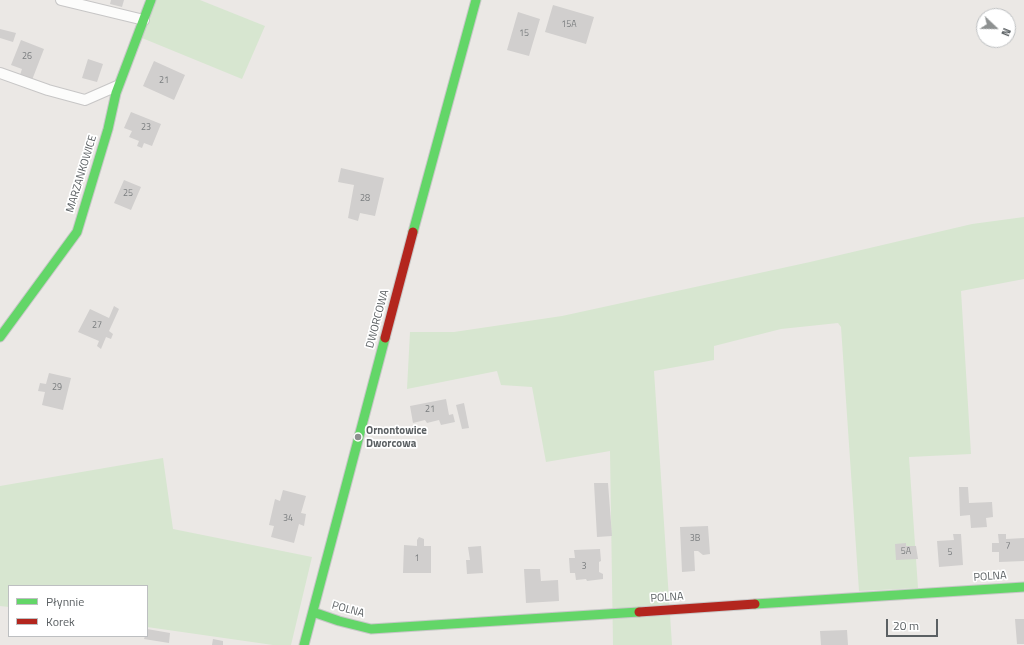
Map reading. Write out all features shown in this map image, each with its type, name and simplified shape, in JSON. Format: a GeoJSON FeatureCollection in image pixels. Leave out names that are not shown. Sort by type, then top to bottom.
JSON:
{"type":"FeatureCollection","features":[{"type":"Feature","properties":{"kind":"street","name":"MARZANKOWICE"},"geometry":{"type":"LineString","coordinates":[[0,337],[77,232],[108,129],[119,86],[152,0]]}},
{"type":"Feature","properties":{"kind":"street","name":"DWORCOWA"},"geometry":{"type":"LineString","coordinates":[[304,645],[429,171],[476,0]]}},
{"type":"Feature","properties":{"kind":"street","name":"POLNA"},"geometry":{"type":"LineString","coordinates":[[313,612],[339,621],[371,628],[1024,587]]}},
{"type":"Feature","properties":{"kind":"lane"},"geometry":{"type":"LineString","coordinates":[[61,0],[144,20]]}},
{"type":"Feature","properties":{"kind":"lane"},"geometry":{"type":"LineString","coordinates":[[0,73],[48,90],[85,100],[119,86]]}},
{"type":"Feature","properties":{"kind":"green space"},"geometry":{"type":"Polygon","coordinates":[[[155,0],[200,0],[265,26],[242,79],[142,38],[155,0]]]}},
{"type":"Feature","properties":{"kind":"green space"},"geometry":{"type":"Polygon","coordinates":[[[1024,217],[1024,279],[961,291],[971,454],[909,457],[918,588],[859,591],[841,327],[838,323],[781,329],[714,346],[714,360],[654,371],[672,645],[613,645],[610,451],[546,462],[532,387],[501,385],[497,371],[407,389],[410,332],[454,332],[562,316],[810,262],[972,224],[1024,217]]]}},
{"type":"Feature","properties":{"kind":"green space"},"geometry":{"type":"Polygon","coordinates":[[[163,458],[173,529],[312,557],[291,645],[273,645],[148,627],[148,585],[8,585],[8,607],[0,606],[0,486],[163,458]]]}},
{"type":"Feature","properties":{"kind":"building"},"geometry":{"type":"Polygon","coordinates":[[[111,0],[124,0],[122,7],[110,4],[111,0]]]}},
{"type":"Feature","properties":{"kind":"building"},"geometry":{"type":"Polygon","coordinates":[[[553,5],[594,17],[586,44],[545,32],[553,5]]]}},
{"type":"Feature","properties":{"kind":"building"},"geometry":{"type":"Polygon","coordinates":[[[518,12],[540,19],[529,56],[507,50],[518,12]]]}},
{"type":"Feature","properties":{"kind":"building"},"geometry":{"type":"Polygon","coordinates":[[[0,29],[16,33],[13,42],[0,38],[0,29]]]}},
{"type":"Feature","properties":{"kind":"building"},"geometry":{"type":"Polygon","coordinates":[[[21,40],[44,49],[32,80],[20,75],[22,69],[11,65],[21,40]]]}},
{"type":"Feature","properties":{"kind":"building"},"geometry":{"type":"Polygon","coordinates":[[[88,59],[103,64],[97,82],[82,78],[88,59]]]}},
{"type":"Feature","properties":{"kind":"building"},"geometry":{"type":"Polygon","coordinates":[[[154,61],[185,75],[174,100],[143,86],[154,61]]]}},
{"type":"Feature","properties":{"kind":"building"},"geometry":{"type":"Polygon","coordinates":[[[131,112],[161,124],[152,146],[144,143],[142,148],[137,146],[139,141],[129,137],[132,131],[124,128],[131,112]]]}},
{"type":"Feature","properties":{"kind":"building"},"geometry":{"type":"Polygon","coordinates":[[[341,168],[384,178],[375,216],[360,213],[358,221],[348,218],[354,185],[338,182],[341,168]]]}},
{"type":"Feature","properties":{"kind":"building"},"geometry":{"type":"Polygon","coordinates":[[[124,180],[141,187],[131,210],[114,203],[124,180]]]}},
{"type":"Feature","properties":{"kind":"building"},"geometry":{"type":"Polygon","coordinates":[[[114,306],[119,309],[109,331],[113,334],[111,339],[106,337],[101,349],[97,346],[99,341],[78,332],[90,309],[109,318],[114,306]]]}},
{"type":"Feature","properties":{"kind":"building"},"geometry":{"type":"Polygon","coordinates":[[[49,373],[71,378],[63,410],[42,405],[45,392],[38,391],[40,383],[46,384],[49,373]]]}},
{"type":"Feature","properties":{"kind":"building"},"geometry":{"type":"Polygon","coordinates":[[[446,399],[449,415],[453,414],[455,422],[441,425],[439,420],[427,423],[425,420],[413,423],[410,406],[446,399]]]}},
{"type":"Feature","properties":{"kind":"building"},"geometry":{"type":"Polygon","coordinates":[[[464,403],[469,428],[462,429],[456,405],[464,403]]]}},
{"type":"Feature","properties":{"kind":"building"},"geometry":{"type":"Polygon","coordinates":[[[594,483],[608,483],[612,536],[597,537],[594,483]]]}},
{"type":"Feature","properties":{"kind":"building"},"geometry":{"type":"Polygon","coordinates":[[[959,487],[968,487],[969,503],[992,502],[993,517],[986,518],[987,527],[971,528],[970,515],[960,516],[959,487]]]}},
{"type":"Feature","properties":{"kind":"building"},"geometry":{"type":"Polygon","coordinates":[[[283,490],[306,496],[301,513],[306,514],[304,526],[299,524],[294,543],[271,537],[274,526],[269,525],[275,499],[280,501],[283,490]]]}},
{"type":"Feature","properties":{"kind":"building"},"geometry":{"type":"Polygon","coordinates":[[[708,526],[710,554],[703,555],[698,551],[694,551],[695,571],[682,572],[680,527],[708,526]]]}},
{"type":"Feature","properties":{"kind":"building"},"geometry":{"type":"Polygon","coordinates":[[[953,534],[961,534],[963,565],[939,567],[937,541],[954,540],[953,534]]]}},
{"type":"Feature","properties":{"kind":"building"},"geometry":{"type":"Polygon","coordinates":[[[998,534],[1006,534],[1006,539],[1024,538],[1024,561],[999,562],[999,552],[992,552],[992,543],[999,543],[998,534]]]}},
{"type":"Feature","properties":{"kind":"building"},"geometry":{"type":"Polygon","coordinates":[[[419,537],[424,539],[424,546],[431,546],[431,573],[403,573],[404,545],[417,546],[417,540],[419,537]]]}},
{"type":"Feature","properties":{"kind":"building"},"geometry":{"type":"Polygon","coordinates":[[[906,543],[906,546],[916,546],[918,559],[896,560],[895,544],[906,543]]]}},
{"type":"Feature","properties":{"kind":"building"},"geometry":{"type":"Polygon","coordinates":[[[481,546],[483,573],[467,574],[466,560],[470,560],[468,547],[481,546]]]}},
{"type":"Feature","properties":{"kind":"building"},"geometry":{"type":"Polygon","coordinates":[[[600,549],[601,561],[599,562],[599,572],[603,574],[603,579],[587,581],[586,579],[576,580],[575,573],[570,573],[569,558],[575,558],[574,550],[600,549]]]}},
{"type":"Feature","properties":{"kind":"building"},"geometry":{"type":"Polygon","coordinates":[[[524,569],[540,569],[541,581],[558,580],[559,601],[526,603],[524,569]]]}},
{"type":"Feature","properties":{"kind":"building"},"geometry":{"type":"Polygon","coordinates":[[[1015,619],[1024,619],[1024,644],[1017,644],[1015,619]]]}},
{"type":"Feature","properties":{"kind":"building"},"geometry":{"type":"Polygon","coordinates":[[[148,629],[170,633],[169,643],[144,639],[145,637],[148,637],[148,629]]]}},
{"type":"Feature","properties":{"kind":"building"},"geometry":{"type":"Polygon","coordinates":[[[847,630],[848,645],[821,645],[820,631],[847,630]]]}},
{"type":"Feature","properties":{"kind":"building"},"geometry":{"type":"Polygon","coordinates":[[[213,639],[223,641],[223,645],[212,645],[213,639]]]}},
{"type":"Feature","properties":{"kind":"traffic: fast"},"geometry":{"type":"LineString","coordinates":[[0,337],[77,232],[108,129],[116,93],[151,0]]}},
{"type":"Feature","properties":{"kind":"traffic: fast"},"geometry":{"type":"LineString","coordinates":[[413,232],[476,0]]}},
{"type":"Feature","properties":{"kind":"traffic: fast"},"geometry":{"type":"LineString","coordinates":[[304,645],[385,338]]}},
{"type":"Feature","properties":{"kind":"traffic: fast"},"geometry":{"type":"LineString","coordinates":[[755,604],[1024,587]]}},
{"type":"Feature","properties":{"kind":"traffic: fast"},"geometry":{"type":"LineString","coordinates":[[313,612],[339,621],[371,629],[639,612]]}},
{"type":"Feature","properties":{"kind":"traffic: jam"},"geometry":{"type":"LineString","coordinates":[[385,338],[413,232]]}},
{"type":"Feature","properties":{"kind":"traffic: jam"},"geometry":{"type":"LineString","coordinates":[[639,612],[755,604]]}},
{"type":"Feature","properties":{"kind":"place","name":"Ornontowice Dworcowa"},"geometry":{"type":"Point","coordinates":[358,437]}}]}
